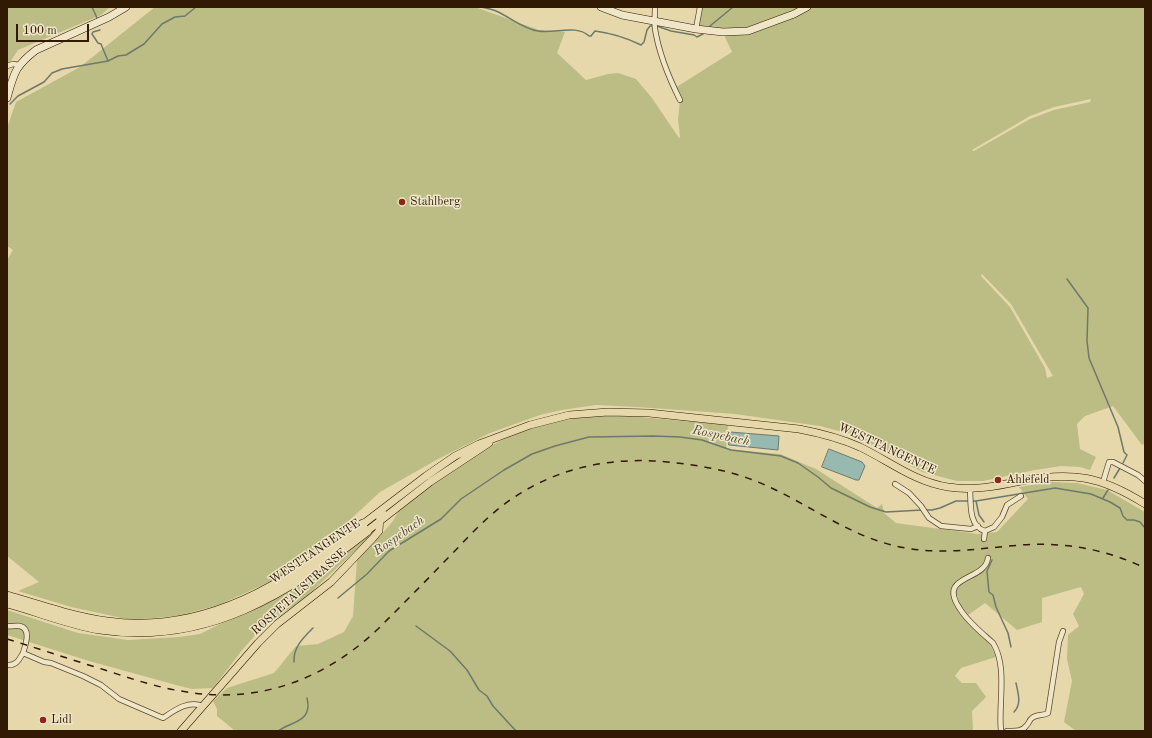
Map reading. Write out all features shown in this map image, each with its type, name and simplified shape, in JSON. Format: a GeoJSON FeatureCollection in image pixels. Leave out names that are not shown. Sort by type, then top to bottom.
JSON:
{"type":"FeatureCollection","features":[{"type":"Feature","properties":{"kind":"highway","name":"WESTTANGENTE"},"geometry":{"type":"LineString","coordinates":[[7,596],[82,618],[108,622],[175,622],[200,617],[234,606],[264,592],[368,531]]}},
{"type":"Feature","properties":{"kind":"highway","name":"WESTTANGENTE"},"geometry":{"type":"LineString","coordinates":[[7,603],[61,620],[100,629],[154,631],[200,625],[230,615],[272,595],[304,576],[368,531]]}},
{"type":"Feature","properties":{"kind":"main road"},"geometry":{"type":"LineString","coordinates":[[7,98],[13,76],[19,65],[36,50],[109,17],[126,7]]}},
{"type":"Feature","properties":{"kind":"main road"},"geometry":{"type":"LineString","coordinates":[[602,7],[622,15],[696,29],[723,32],[748,31],[794,14],[807,7]]}},
{"type":"Feature","properties":{"kind":"main road","name":"WESTTANGENTE"},"geometry":{"type":"LineString","coordinates":[[368,531],[384,507],[455,456],[479,444],[530,425],[570,415],[608,412],[650,414],[799,429],[822,433],[837,437],[860,447],[906,472],[932,483],[947,487],[990,487],[1059,475],[1103,482],[1127,493],[1145,504]]}},
{"type":"Feature","properties":{"kind":"main road","name":"WESTTANGENTE"},"geometry":{"type":"LineString","coordinates":[[368,531],[430,482],[497,437]]}},
{"type":"Feature","properties":{"kind":"main road"},"geometry":{"type":"LineString","coordinates":[[380,521],[381,512],[384,507]]}},
{"type":"Feature","properties":{"kind":"main road","name":"ROSPETALSTRASSE"},"geometry":{"type":"LineString","coordinates":[[181,731],[258,642],[277,624],[331,582],[368,531]]}},
{"type":"Feature","properties":{"kind":"street"},"geometry":{"type":"LineString","coordinates":[[655,7],[655,28],[667,73],[680,100]]}},
{"type":"Feature","properties":{"kind":"street"},"geometry":{"type":"LineString","coordinates":[[696,29],[700,7]]}},
{"type":"Feature","properties":{"kind":"street"},"geometry":{"type":"LineString","coordinates":[[7,66],[13,64],[19,65]]}},
{"type":"Feature","properties":{"kind":"street"},"geometry":{"type":"LineString","coordinates":[[1103,482],[1109,462],[1113,462],[1138,475],[1145,481]]}},
{"type":"Feature","properties":{"kind":"street"},"geometry":{"type":"LineString","coordinates":[[895,484],[909,493],[921,506],[929,518],[941,526],[971,529],[978,526]]}},
{"type":"Feature","properties":{"kind":"street"},"geometry":{"type":"LineString","coordinates":[[970,488],[973,519],[978,526],[985,530],[994,528],[1002,517],[1007,505],[1021,496]]}},
{"type":"Feature","properties":{"kind":"street"},"geometry":{"type":"LineString","coordinates":[[984,539],[985,530]]}},
{"type":"Feature","properties":{"kind":"street"},"geometry":{"type":"LineString","coordinates":[[988,558],[982,570],[961,580],[955,586],[954,593],[960,610],[993,643],[997,650],[1002,681],[1001,731]]}},
{"type":"Feature","properties":{"kind":"street"},"geometry":{"type":"LineString","coordinates":[[7,626],[22,627],[26,631],[27,638],[23,653],[18,662],[7,665]]}},
{"type":"Feature","properties":{"kind":"street"},"geometry":{"type":"LineString","coordinates":[[1007,731],[1022,730],[1026,727],[1031,718],[1048,713],[1059,642],[1063,631]]}},
{"type":"Feature","properties":{"kind":"street"},"geometry":{"type":"LineString","coordinates":[[23,653],[83,676],[101,685],[127,704],[160,718],[163,718],[189,704],[199,704],[203,706]]}},
{"type":"Feature","properties":{"kind":"green space"},"geometry":{"type":"Polygon","coordinates":[[[7,7],[110,7],[101,15],[18,50],[7,67],[7,7]]]}},
{"type":"Feature","properties":{"kind":"green space"},"geometry":{"type":"Polygon","coordinates":[[[155,7],[475,7],[539,30],[565,32],[557,53],[586,80],[618,73],[636,79],[652,98],[679,138],[678,119],[680,100],[675,88],[732,52],[724,35],[808,10],[811,7],[1145,7],[1145,443],[1142,445],[1113,406],[1085,416],[1077,424],[1080,449],[1096,457],[1090,470],[1080,467],[1061,466],[983,481],[957,481],[922,472],[854,435],[820,426],[735,414],[596,405],[540,415],[490,433],[438,459],[380,492],[340,529],[280,577],[219,605],[177,616],[131,620],[71,607],[18,591],[39,582],[7,556],[7,260],[13,250],[7,246],[7,128],[16,102],[80,67],[155,7]],[[1091,99],[1054,107],[1030,116],[972,150],[974,151],[1030,119],[1054,110],[1090,102],[1091,99]],[[982,274],[981,276],[1010,307],[1045,368],[1047,378],[1053,376],[1011,304],[982,274]]]}},
{"type":"Feature","properties":{"kind":"green space"},"geometry":{"type":"Polygon","coordinates":[[[701,7],[803,7],[749,28],[720,29],[697,26],[701,7]]]}},
{"type":"Feature","properties":{"kind":"green space"},"geometry":{"type":"Polygon","coordinates":[[[618,415],[728,425],[726,449],[780,454],[816,469],[877,508],[882,504],[884,513],[896,523],[978,534],[997,532],[1028,499],[1019,487],[1050,482],[1077,483],[1107,490],[1145,512],[1145,731],[1076,731],[1064,722],[1072,681],[1067,659],[1068,635],[1079,626],[1073,614],[1084,594],[1081,587],[1042,598],[1042,622],[1017,630],[985,603],[964,618],[989,642],[996,657],[961,668],[955,676],[962,683],[976,683],[986,697],[972,711],[973,731],[235,731],[217,716],[217,709],[213,701],[227,688],[274,673],[296,646],[318,644],[344,632],[353,616],[357,560],[393,521],[398,512],[430,486],[483,450],[508,437],[546,423],[592,416],[618,415]]]}},
{"type":"Feature","properties":{"kind":"green space"},"geometry":{"type":"Polygon","coordinates":[[[369,534],[369,537],[306,597],[261,629],[243,649],[213,688],[192,689],[176,685],[89,661],[7,635],[7,610],[78,633],[128,640],[179,637],[200,634],[232,618],[369,534]]]}},
{"type":"Feature","properties":{"kind":"water"},"geometry":{"type":"Polygon","coordinates":[[[730,432],[779,436],[778,450],[729,445],[730,432]]]}},
{"type":"Feature","properties":{"kind":"water"},"geometry":{"type":"Polygon","coordinates":[[[829,449],[862,462],[865,466],[859,480],[822,467],[829,449]]]}},
{"type":"Feature","properties":{"kind":"waterway"},"geometry":{"type":"LineString","coordinates":[[92,7],[97,18]]}},
{"type":"Feature","properties":{"kind":"waterway"},"geometry":{"type":"LineString","coordinates":[[10,104],[18,96],[44,82],[52,73],[62,69],[108,61],[118,56],[126,55],[144,44],[162,24],[175,17],[185,16],[196,7]]}},
{"type":"Feature","properties":{"kind":"waterway"},"geometry":{"type":"LineString","coordinates":[[481,7],[496,11],[532,30],[545,32],[572,30],[584,32],[589,36],[591,36],[595,31],[618,36],[641,45],[644,42],[647,30],[650,26],[653,26]]}},
{"type":"Feature","properties":{"kind":"waterway"},"geometry":{"type":"LineString","coordinates":[[710,26],[733,7]]}},
{"type":"Feature","properties":{"kind":"waterway"},"geometry":{"type":"LineString","coordinates":[[657,26],[697,37],[703,34]]}},
{"type":"Feature","properties":{"kind":"waterway"},"geometry":{"type":"LineString","coordinates":[[100,30],[93,32],[92,34],[98,43],[101,44],[108,61]]}},
{"type":"Feature","properties":{"kind":"waterway"},"geometry":{"type":"LineString","coordinates":[[1067,279],[1088,308],[1087,341],[1089,358],[1118,427],[1124,452],[1127,455],[1123,463]]}},
{"type":"Feature","properties":{"kind":"waterway","name":"Rospebach"},"geometry":{"type":"LineString","coordinates":[[338,598],[367,574],[389,551],[441,519],[461,499],[504,470],[532,454],[589,437],[680,437],[702,440],[731,450],[781,456],[798,463],[831,488],[870,507],[886,512],[922,510]]}},
{"type":"Feature","properties":{"kind":"waterway"},"geometry":{"type":"LineString","coordinates":[[1114,478],[1120,468]]}},
{"type":"Feature","properties":{"kind":"waterway","name":"Rospebach"},"geometry":{"type":"LineString","coordinates":[[926,510],[940,508],[956,501],[976,501],[1055,488],[1091,494],[1110,502],[1120,508],[1123,516],[1127,520],[1140,522],[1145,528]]}},
{"type":"Feature","properties":{"kind":"waterway"},"geometry":{"type":"LineString","coordinates":[[1103,498],[1108,490]]}},
{"type":"Feature","properties":{"kind":"waterway"},"geometry":{"type":"LineString","coordinates":[[976,501],[979,515],[984,522]]}},
{"type":"Feature","properties":{"kind":"waterway"},"geometry":{"type":"LineString","coordinates":[[992,560],[987,571],[989,592],[993,595],[996,607],[1008,633],[1011,647]]}},
{"type":"Feature","properties":{"kind":"waterway"},"geometry":{"type":"LineString","coordinates":[[416,626],[450,651],[467,670],[479,690],[487,696],[493,706],[516,731]]}},
{"type":"Feature","properties":{"kind":"waterway","name":"Rospebach"},"geometry":{"type":"LineString","coordinates":[[294,662],[297,647],[313,628]]}},
{"type":"Feature","properties":{"kind":"waterway"},"geometry":{"type":"LineString","coordinates":[[1014,712],[1019,702],[1016,683]]}},
{"type":"Feature","properties":{"kind":"waterway","name":"Rospebach"},"geometry":{"type":"LineString","coordinates":[[278,731],[300,720],[304,716],[307,712],[307,698]]}},
{"type":"Feature","properties":{"kind":"tunnel"},"geometry":{"type":"LineString","coordinates":[[984,539],[988,558]]}},
{"type":"Feature","properties":{"kind":"railway"},"geometry":{"type":"LineString","coordinates":[[7,639],[166,688],[214,695],[266,691],[290,684],[314,674],[336,662],[358,647],[378,629],[472,533],[502,506],[520,493],[560,474],[580,468],[623,461],[679,463],[702,466],[736,474],[777,490],[848,529],[867,537],[906,548],[949,551],[1037,544],[1069,546],[1084,548],[1115,556],[1145,568]]}},
{"type":"Feature","properties":{"kind":"place","name":"Stahlberg"},"geometry":{"type":"Point","coordinates":[402,202]}},
{"type":"Feature","properties":{"kind":"place","name":"Ahlefeld"},"geometry":{"type":"Point","coordinates":[998,480]}},
{"type":"Feature","properties":{"kind":"place","name":"Lidl"},"geometry":{"type":"Point","coordinates":[43,720]}}]}
